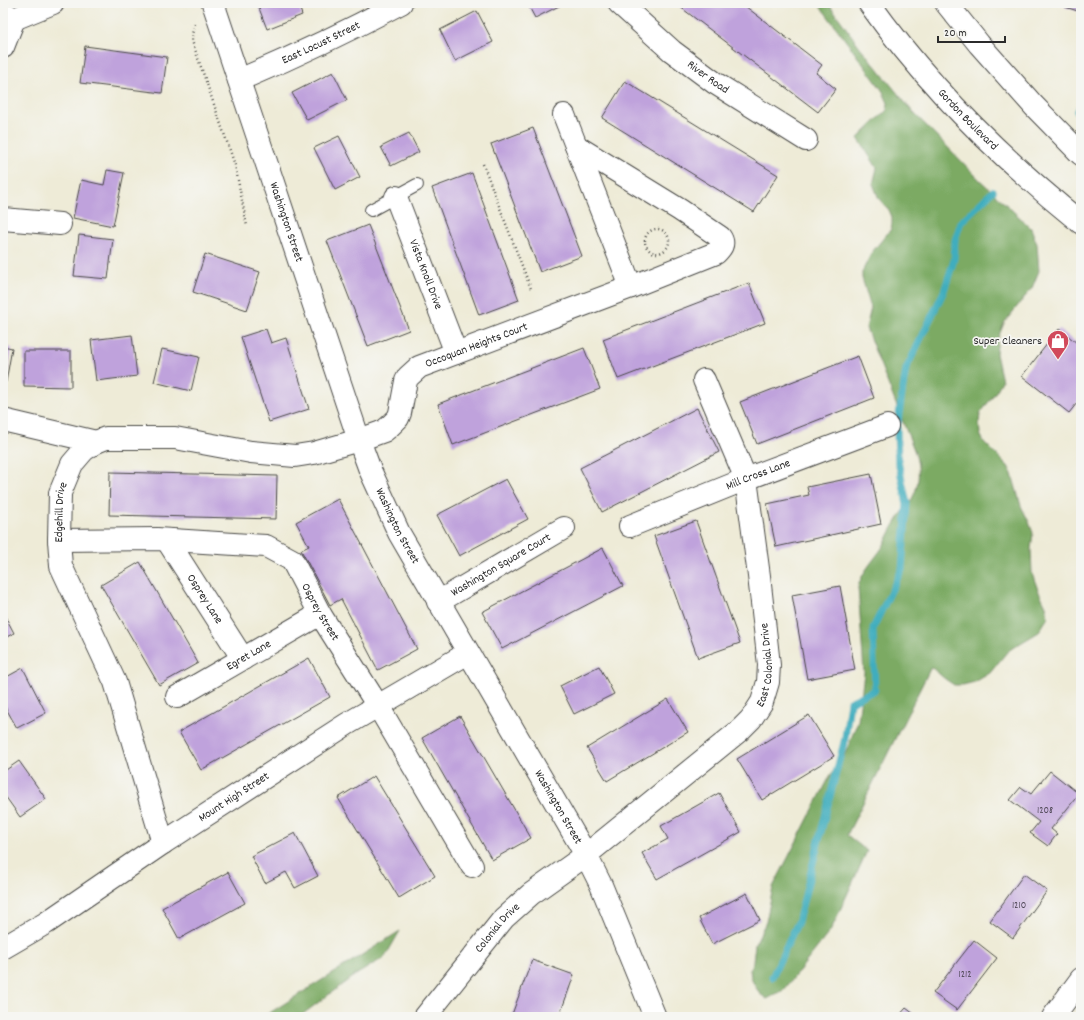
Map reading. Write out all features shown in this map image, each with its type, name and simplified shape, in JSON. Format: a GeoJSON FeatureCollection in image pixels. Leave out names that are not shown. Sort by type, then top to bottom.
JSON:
{"type":"FeatureCollection","features":[{"type":"Feature","properties":{"kind":"main road"},"geometry":{"type":"LineString","coordinates":[[3,47],[9,16],[53,3]]}},
{"type":"Feature","properties":{"kind":"main road","name":"Washington Street"},"geometry":{"type":"LineString","coordinates":[[213,3],[370,470],[399,533],[586,855],[601,885],[655,1017]]}},
{"type":"Feature","properties":{"kind":"main road","name":"East Locust Street"},"geometry":{"type":"LineString","coordinates":[[239,80],[355,27],[401,3]]}},
{"type":"Feature","properties":{"kind":"main road","name":"River Road"},"geometry":{"type":"LineString","coordinates":[[619,3],[672,51],[715,83],[806,140]]}},
{"type":"Feature","properties":{"kind":"main road","name":"Gordon Boulevard"},"geometry":{"type":"LineString","coordinates":[[869,3],[933,84],[990,143],[1054,201],[1081,223]]}},
{"type":"Feature","properties":{"kind":"main road"},"geometry":{"type":"LineString","coordinates":[[946,3],[979,44],[1034,106],[1081,154]]}},
{"type":"Feature","properties":{"kind":"main road"},"geometry":{"type":"LineString","coordinates":[[564,115],[631,287]]}},
{"type":"Feature","properties":{"kind":"main road","name":"Occoquan Heights Court"},"geometry":{"type":"LineString","coordinates":[[359,440],[384,430],[398,418],[402,408],[406,381],[419,367],[631,287],[716,253],[723,244],[720,237],[680,210],[576,146]]}},
{"type":"Feature","properties":{"kind":"main road","name":"Vista Knoll Drive"},"geometry":{"type":"LineString","coordinates":[[396,197],[456,353]]}},
{"type":"Feature","properties":{"kind":"main road"},"geometry":{"type":"LineString","coordinates":[[3,219],[60,224]]}},
{"type":"Feature","properties":{"kind":"main road","name":"East Colonial Drive"},"geometry":{"type":"LineString","coordinates":[[586,855],[751,720],[762,702],[768,682],[769,665],[746,479],[704,380]]}},
{"type":"Feature","properties":{"kind":"main road"},"geometry":{"type":"LineString","coordinates":[[3,420],[96,442]]}},
{"type":"Feature","properties":{"kind":"main road","name":"Mill Cross Lane"},"geometry":{"type":"LineString","coordinates":[[630,526],[746,479],[887,426]]}},
{"type":"Feature","properties":{"kind":"main road","name":"Edgehill Drive"},"geometry":{"type":"LineString","coordinates":[[163,843],[114,682],[61,566],[60,493],[72,464],[84,450],[96,442],[106,438],[175,438],[251,452],[295,456],[323,451],[359,440]]}},
{"type":"Feature","properties":{"kind":"main road","name":"Washington Square Court"},"geometry":{"type":"LineString","coordinates":[[438,602],[564,528]]}},
{"type":"Feature","properties":{"kind":"main road","name":"Osprey Street"},"geometry":{"type":"LineString","coordinates":[[60,540],[167,540],[266,546],[292,560],[320,614],[378,706],[472,866]]}},
{"type":"Feature","properties":{"kind":"main road","name":"Osprey Lane"},"geometry":{"type":"LineString","coordinates":[[167,540],[243,659]]}},
{"type":"Feature","properties":{"kind":"main road","name":"Egret Lane"},"geometry":{"type":"LineString","coordinates":[[177,697],[320,614]]}},
{"type":"Feature","properties":{"kind":"main road","name":"Mount High Street"},"geometry":{"type":"LineString","coordinates":[[3,948],[46,923],[163,843],[340,728],[468,653]]}},
{"type":"Feature","properties":{"kind":"main road","name":"Colonial Drive"},"geometry":{"type":"LineString","coordinates":[[425,1017],[504,918],[532,894],[586,855]]}},
{"type":"Feature","properties":{"kind":"main road"},"geometry":{"type":"LineString","coordinates":[[1053,1017],[1081,979]]}},
{"type":"Feature","properties":{"kind":"lane"},"geometry":{"type":"LineString","coordinates":[[371,210],[417,185]]}},
{"type":"Feature","properties":{"kind":"path"},"geometry":{"type":"LineString","coordinates":[[195,24],[192,34],[192,41],[235,166],[247,226]]}},
{"type":"Feature","properties":{"kind":"path"},"geometry":{"type":"LineString","coordinates":[[483,164],[531,289]]}},
{"type":"Feature","properties":{"kind":"path"},"geometry":{"type":"LineString","coordinates":[[653,230],[662,230],[669,237],[669,244],[662,252],[652,252],[646,247],[646,237],[649,232],[653,230]]}},
{"type":"Feature","properties":{"kind":"green space"},"geometry":{"type":"Polygon","coordinates":[[[818,3],[828,3],[860,47],[912,111],[980,180],[1031,228],[1037,244],[1039,271],[1032,288],[1004,323],[998,338],[996,354],[1002,381],[980,414],[979,423],[980,434],[984,442],[1008,466],[1012,474],[1021,506],[1033,533],[1031,549],[1032,573],[1046,606],[1048,617],[1039,632],[1007,652],[990,673],[975,682],[963,685],[954,685],[931,667],[847,835],[867,851],[831,930],[784,990],[767,999],[760,994],[755,986],[751,978],[750,969],[753,962],[755,944],[766,922],[773,887],[830,776],[845,754],[858,721],[864,673],[858,587],[865,571],[882,548],[895,524],[912,499],[918,479],[918,465],[914,450],[866,328],[871,308],[862,278],[862,272],[872,252],[891,229],[892,217],[889,210],[879,199],[873,184],[877,168],[858,138],[887,110],[888,103],[882,90],[818,3]]]}},
{"type":"Feature","properties":{"kind":"green space"},"geometry":{"type":"Polygon","coordinates":[[[400,931],[385,957],[351,978],[299,1017],[263,1017],[400,931]]]}},
{"type":"Feature","properties":{"kind":"building"},"geometry":{"type":"Polygon","coordinates":[[[257,3],[298,3],[302,15],[267,29],[257,3]]]}},
{"type":"Feature","properties":{"kind":"building"},"geometry":{"type":"Polygon","coordinates":[[[527,3],[565,3],[535,18],[527,3]]]}},
{"type":"Feature","properties":{"kind":"building"},"geometry":{"type":"Polygon","coordinates":[[[675,3],[741,3],[822,65],[816,73],[836,89],[818,112],[675,3]]]}},
{"type":"Feature","properties":{"kind":"building"},"geometry":{"type":"Polygon","coordinates":[[[1066,3],[1081,3],[1081,12],[1065,7],[1066,3]]]}},
{"type":"Feature","properties":{"kind":"building"},"geometry":{"type":"Polygon","coordinates":[[[477,11],[493,42],[455,61],[440,30],[477,11]]]}},
{"type":"Feature","properties":{"kind":"building"},"geometry":{"type":"Polygon","coordinates":[[[85,46],[167,57],[162,93],[80,83],[85,46]]]}},
{"type":"Feature","properties":{"kind":"building"},"geometry":{"type":"Polygon","coordinates":[[[333,72],[347,100],[307,120],[292,93],[333,72]]]}},
{"type":"Feature","properties":{"kind":"building"},"geometry":{"type":"Polygon","coordinates":[[[625,81],[778,175],[754,212],[602,118],[625,81]]]}},
{"type":"Feature","properties":{"kind":"building"},"geometry":{"type":"Polygon","coordinates":[[[533,128],[582,256],[540,272],[491,144],[533,128]]]}},
{"type":"Feature","properties":{"kind":"building"},"geometry":{"type":"Polygon","coordinates":[[[409,133],[419,152],[391,166],[381,147],[409,133]]]}},
{"type":"Feature","properties":{"kind":"building"},"geometry":{"type":"Polygon","coordinates":[[[339,136],[360,177],[335,190],[314,148],[339,136]]]}},
{"type":"Feature","properties":{"kind":"building"},"geometry":{"type":"Polygon","coordinates":[[[107,170],[124,173],[113,226],[73,218],[81,180],[104,185],[107,170]]]}},
{"type":"Feature","properties":{"kind":"building"},"geometry":{"type":"Polygon","coordinates":[[[472,173],[519,300],[479,315],[432,188],[472,173]]]}},
{"type":"Feature","properties":{"kind":"building"},"geometry":{"type":"Polygon","coordinates":[[[368,225],[409,330],[368,346],[327,241],[368,225]]]}},
{"type":"Feature","properties":{"kind":"building"},"geometry":{"type":"Polygon","coordinates":[[[79,235],[113,239],[108,279],[74,276],[79,235]]]}},
{"type":"Feature","properties":{"kind":"building"},"geometry":{"type":"Polygon","coordinates":[[[205,254],[260,272],[247,310],[193,292],[205,254]]]}},
{"type":"Feature","properties":{"kind":"building"},"geometry":{"type":"Polygon","coordinates":[[[749,283],[765,323],[618,379],[603,339],[749,283]]]}},
{"type":"Feature","properties":{"kind":"building"},"geometry":{"type":"Polygon","coordinates":[[[266,329],[271,343],[286,338],[309,409],[269,422],[241,337],[266,329]]]}},
{"type":"Feature","properties":{"kind":"building","name":"Super Cleaners"},"geometry":{"type":"Polygon","coordinates":[[[1059,329],[1081,346],[1081,398],[1069,413],[1022,376],[1059,329]]]}},
{"type":"Feature","properties":{"kind":"building"},"geometry":{"type":"Polygon","coordinates":[[[132,335],[137,376],[96,381],[91,340],[132,335]]]}},
{"type":"Feature","properties":{"kind":"building"},"geometry":{"type":"Polygon","coordinates":[[[3,346],[12,348],[6,382],[3,382],[3,346]]]}},
{"type":"Feature","properties":{"kind":"building"},"geometry":{"type":"Polygon","coordinates":[[[584,348],[600,389],[453,445],[438,404],[584,348]]]}},
{"type":"Feature","properties":{"kind":"building"},"geometry":{"type":"Polygon","coordinates":[[[162,349],[199,357],[191,391],[154,382],[162,349]]]}},
{"type":"Feature","properties":{"kind":"building"},"geometry":{"type":"Polygon","coordinates":[[[24,351],[71,351],[71,387],[24,386],[24,351]]]}},
{"type":"Feature","properties":{"kind":"building"},"geometry":{"type":"Polygon","coordinates":[[[858,356],[874,398],[757,444],[740,402],[858,356]]]}},
{"type":"Feature","properties":{"kind":"building"},"geometry":{"type":"Polygon","coordinates":[[[697,408],[719,452],[602,512],[580,468],[697,408]]]}},
{"type":"Feature","properties":{"kind":"building"},"geometry":{"type":"Polygon","coordinates":[[[110,472],[277,476],[276,519],[109,515],[110,472]]]}},
{"type":"Feature","properties":{"kind":"building"},"geometry":{"type":"Polygon","coordinates":[[[871,474],[881,524],[776,547],[767,504],[809,495],[807,487],[871,474]]]}},
{"type":"Feature","properties":{"kind":"building"},"geometry":{"type":"Polygon","coordinates":[[[506,479],[528,519],[459,556],[437,515],[506,479]]]}},
{"type":"Feature","properties":{"kind":"building"},"geometry":{"type":"Polygon","coordinates":[[[338,499],[417,649],[378,670],[341,599],[330,605],[301,550],[309,546],[296,522],[338,499]]]}},
{"type":"Feature","properties":{"kind":"building"},"geometry":{"type":"Polygon","coordinates":[[[696,521],[740,643],[698,658],[654,536],[696,521]]]}},
{"type":"Feature","properties":{"kind":"building"},"geometry":{"type":"Polygon","coordinates":[[[603,548],[623,586],[502,649],[482,612],[603,548]]]}},
{"type":"Feature","properties":{"kind":"building"},"geometry":{"type":"Polygon","coordinates":[[[140,562],[198,663],[159,685],[101,585],[140,562]]]}},
{"type":"Feature","properties":{"kind":"building"},"geometry":{"type":"Polygon","coordinates":[[[840,586],[855,670],[807,679],[792,595],[840,586]]]}},
{"type":"Feature","properties":{"kind":"building"},"geometry":{"type":"Polygon","coordinates":[[[3,612],[14,633],[3,639],[3,612]]]}},
{"type":"Feature","properties":{"kind":"building"},"geometry":{"type":"Polygon","coordinates":[[[309,658],[330,697],[201,770],[179,732],[309,658]]]}},
{"type":"Feature","properties":{"kind":"building"},"geometry":{"type":"Polygon","coordinates":[[[599,666],[614,694],[574,714],[560,686],[599,666]]]}},
{"type":"Feature","properties":{"kind":"building"},"geometry":{"type":"Polygon","coordinates":[[[23,668],[46,713],[17,728],[3,703],[3,679],[23,668]]]}},
{"type":"Feature","properties":{"kind":"building"},"geometry":{"type":"Polygon","coordinates":[[[668,699],[688,732],[607,781],[587,748],[668,699]]]}},
{"type":"Feature","properties":{"kind":"building"},"geometry":{"type":"Polygon","coordinates":[[[809,715],[834,756],[762,800],[737,759],[809,715]]]}},
{"type":"Feature","properties":{"kind":"building"},"geometry":{"type":"Polygon","coordinates":[[[460,716],[531,838],[492,860],[422,738],[460,716]]]}},
{"type":"Feature","properties":{"kind":"building"},"geometry":{"type":"Polygon","coordinates":[[[19,761],[46,799],[20,817],[3,793],[3,772],[19,761]]]}},
{"type":"Feature","properties":{"kind":"building"},"geometry":{"type":"Polygon","coordinates":[[[1050,771],[1079,794],[1051,829],[1057,834],[1048,846],[1030,833],[1039,822],[1010,800],[1021,787],[1031,794],[1050,771]]]}},
{"type":"Feature","properties":{"kind":"building"},"geometry":{"type":"Polygon","coordinates":[[[374,776],[435,876],[399,898],[338,798],[374,776]]]}},
{"type":"Feature","properties":{"kind":"building"},"geometry":{"type":"Polygon","coordinates":[[[719,793],[741,832],[657,879],[642,853],[668,839],[661,826],[719,793]]]}},
{"type":"Feature","properties":{"kind":"building"},"geometry":{"type":"Polygon","coordinates":[[[295,833],[318,876],[295,888],[286,872],[265,883],[251,856],[295,833]]]}},
{"type":"Feature","properties":{"kind":"building"},"geometry":{"type":"Polygon","coordinates":[[[228,872],[245,903],[179,939],[162,908],[228,872]]]}},
{"type":"Feature","properties":{"kind":"building"},"geometry":{"type":"Polygon","coordinates":[[[1024,874],[1047,891],[1013,938],[990,921],[1024,874]]]}},
{"type":"Feature","properties":{"kind":"building"},"geometry":{"type":"Polygon","coordinates":[[[747,893],[760,920],[712,944],[699,918],[747,893]]]}},
{"type":"Feature","properties":{"kind":"building"},"geometry":{"type":"Polygon","coordinates":[[[974,940],[997,958],[957,1010],[933,993],[974,940]]]}},
{"type":"Feature","properties":{"kind":"building"},"geometry":{"type":"Polygon","coordinates":[[[532,960],[574,975],[559,1017],[511,1017],[532,960]]]}},
{"type":"Feature","properties":{"kind":"building"},"geometry":{"type":"Polygon","coordinates":[[[906,1008],[918,1017],[898,1017],[906,1008]]]}},
{"type":"Feature","properties":{"kind":"waterway"},"geometry":{"type":"LineString","coordinates":[[1077,111],[1081,107]]}},
{"type":"Feature","properties":{"kind":"waterway"},"geometry":{"type":"LineString","coordinates":[[772,977],[798,922],[845,738],[850,702],[875,690],[873,628],[902,569],[907,504],[898,461],[897,428],[906,369],[944,291],[954,260],[955,240],[961,222],[993,191]]}},
{"type":"Feature","properties":{"kind":"place","name":"Super Cleaners"},"geometry":{"type":"Point","coordinates":[1058,360]}}]}
